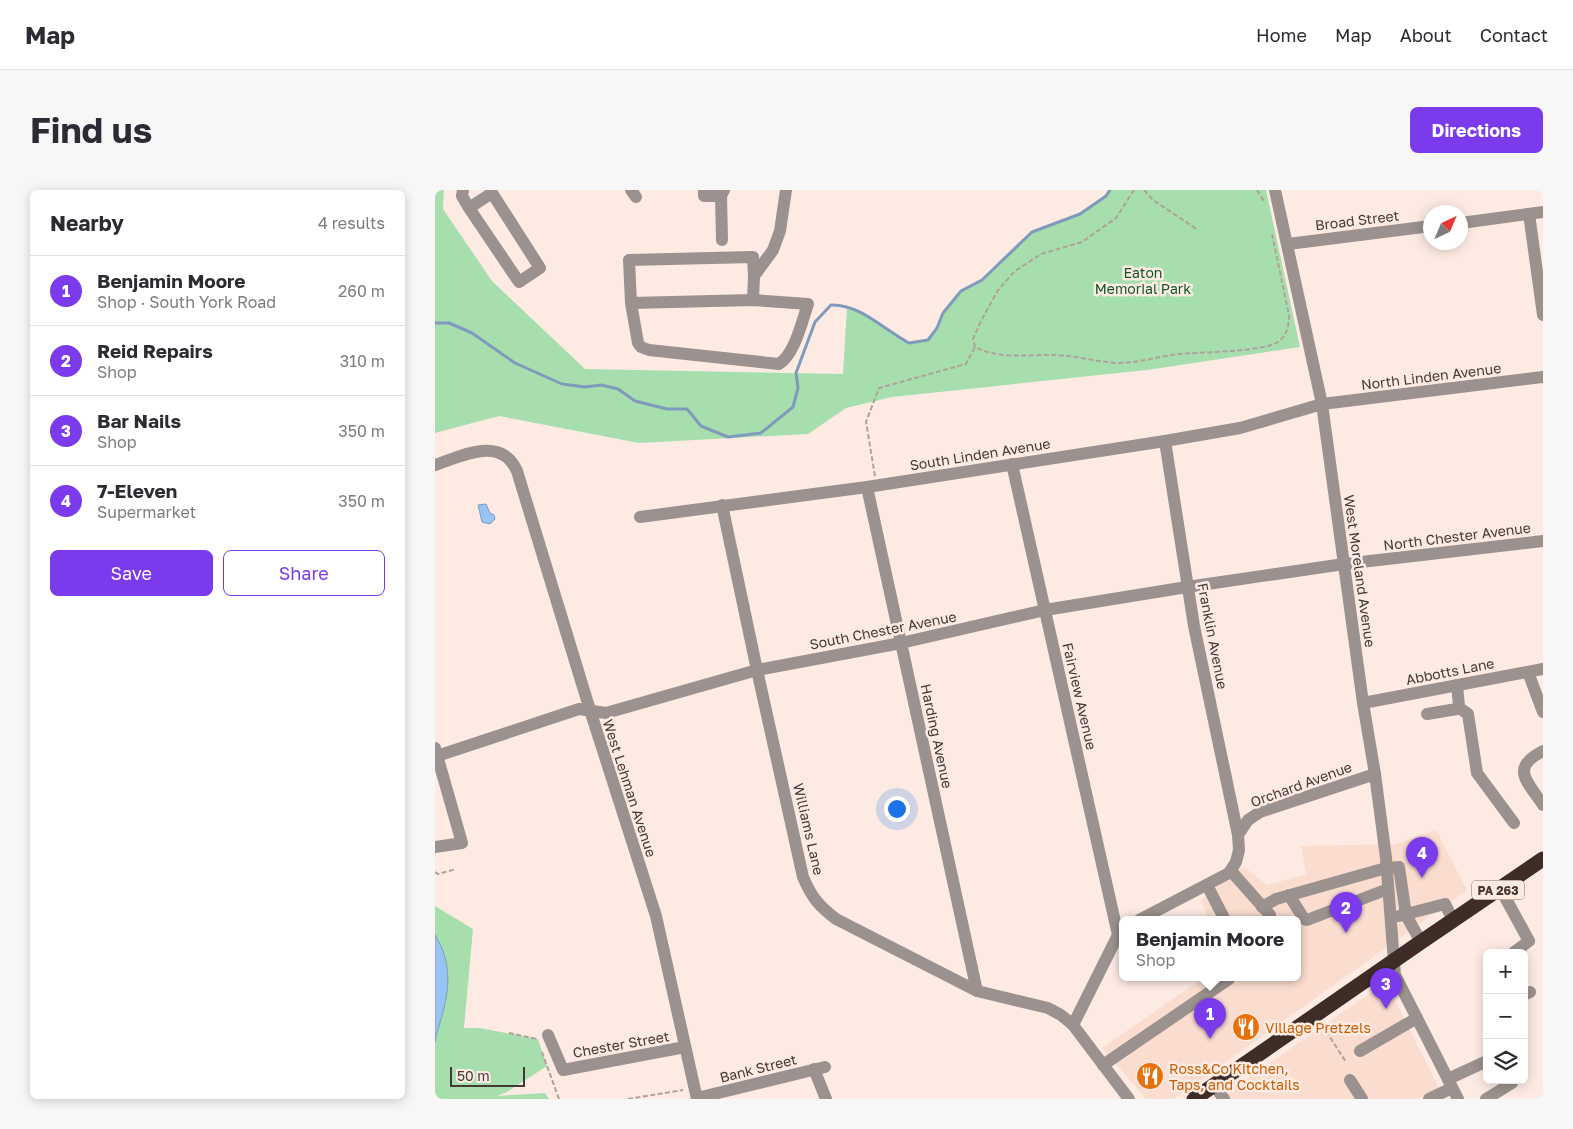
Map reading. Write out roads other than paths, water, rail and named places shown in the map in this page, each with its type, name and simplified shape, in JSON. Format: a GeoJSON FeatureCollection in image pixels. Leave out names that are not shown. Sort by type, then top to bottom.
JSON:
{"type":"FeatureCollection","features":[{"type":"Feature","properties":{"kind":"highway","name":"PA 263"},"geometry":{"type":"LineString","coordinates":[[1193,1099],[1543,860]]}},
{"type":"Feature","properties":{"kind":"street"},"geometry":{"type":"LineString","coordinates":[[463,190],[462,196],[469,208],[519,282],[540,268],[492,194],[469,208]]}},
{"type":"Feature","properties":{"kind":"street"},"geometry":{"type":"LineString","coordinates":[[703,190],[704,196],[722,193],[723,240]]}},
{"type":"Feature","properties":{"kind":"street"},"geometry":{"type":"LineString","coordinates":[[754,276],[773,250],[780,231],[786,190]]}},
{"type":"Feature","properties":{"kind":"street","name":"West Moreland Avenue"},"geometry":{"type":"LineString","coordinates":[[1275,190],[1323,404],[1363,703],[1375,774],[1386,868],[1395,975],[1453,1089]]}},
{"type":"Feature","properties":{"kind":"street"},"geometry":{"type":"LineString","coordinates":[[1468,222],[1543,212]]}},
{"type":"Feature","properties":{"kind":"street"},"geometry":{"type":"LineString","coordinates":[[1529,214],[1543,315]]}},
{"type":"Feature","properties":{"kind":"street","name":"Broad Street"},"geometry":{"type":"LineString","coordinates":[[1288,244],[1423,227]]}},
{"type":"Feature","properties":{"kind":"street"},"geometry":{"type":"LineString","coordinates":[[631,303],[753,300],[808,304],[791,350],[784,361],[779,364],[649,350],[641,347],[638,343],[631,303],[629,260],[753,257],[753,300]]}},
{"type":"Feature","properties":{"kind":"street","name":"North Linden Avenue"},"geometry":{"type":"LineString","coordinates":[[1323,404],[1543,377]]}},
{"type":"Feature","properties":{"kind":"street","name":"South Linden Avenue"},"geometry":{"type":"LineString","coordinates":[[639,517],[872,486],[1165,441],[1240,428],[1323,404]]}},
{"type":"Feature","properties":{"kind":"street","name":"Franklin Avenue"},"geometry":{"type":"LineString","coordinates":[[1165,441],[1187,587],[1238,835]]}},
{"type":"Feature","properties":{"kind":"street","name":"West Lehman Avenue"},"geometry":{"type":"LineString","coordinates":[[435,465],[483,450],[500,452],[514,464],[589,710],[656,916],[696,1095]]}},
{"type":"Feature","properties":{"kind":"street","name":"Fairview Avenue"},"geometry":{"type":"LineString","coordinates":[[1012,464],[1119,929]]}},
{"type":"Feature","properties":{"kind":"street","name":"Harding Avenue"},"geometry":{"type":"LineString","coordinates":[[872,486],[901,642],[977,990]]}},
{"type":"Feature","properties":{"kind":"street","name":"Williams Lane"},"geometry":{"type":"LineString","coordinates":[[722,505],[803,877],[817,904],[836,919],[977,990],[1048,1008],[1061,1015],[1073,1025],[1129,1099]]}},
{"type":"Feature","properties":{"kind":"street","name":"North Chester Avenue"},"geometry":{"type":"LineString","coordinates":[[1344,564],[1543,541]]}},
{"type":"Feature","properties":{"kind":"street","name":"South Chester Avenue"},"geometry":{"type":"LineString","coordinates":[[436,752],[579,709],[606,714],[757,670],[901,642],[1045,610],[1344,564]]}},
{"type":"Feature","properties":{"kind":"street","name":"Abbotts Lane"},"geometry":{"type":"LineString","coordinates":[[1363,703],[1543,669]]}},
{"type":"Feature","properties":{"kind":"street"},"geometry":{"type":"LineString","coordinates":[[1528,672],[1543,712]]}},
{"type":"Feature","properties":{"kind":"street"},"geometry":{"type":"LineString","coordinates":[[1457,685],[1458,708]]}},
{"type":"Feature","properties":{"kind":"street"},"geometry":{"type":"LineString","coordinates":[[1427,714],[1458,708],[1468,714],[1477,773],[1514,823]]}},
{"type":"Feature","properties":{"kind":"street"},"geometry":{"type":"LineString","coordinates":[[1543,751],[1525,763],[1523,769],[1523,775],[1543,805]]}},
{"type":"Feature","properties":{"kind":"street"},"geometry":{"type":"LineString","coordinates":[[435,846],[462,843],[436,752]]}},
{"type":"Feature","properties":{"kind":"street","name":"Orchard Avenue"},"geometry":{"type":"LineString","coordinates":[[1238,835],[1248,820],[1259,812],[1375,774]]}},
{"type":"Feature","properties":{"kind":"street"},"geometry":{"type":"LineString","coordinates":[[1147,916],[1231,871],[1239,850],[1238,835]]}},
{"type":"Feature","properties":{"kind":"street"},"geometry":{"type":"LineString","coordinates":[[1262,907],[1276,899],[1289,895],[1386,868],[1399,867],[1405,915],[1421,942]]}},
{"type":"Feature","properties":{"kind":"street"},"geometry":{"type":"LineString","coordinates":[[1231,871],[1270,916]]}},
{"type":"Feature","properties":{"kind":"street"},"geometry":{"type":"LineString","coordinates":[[1207,885],[1223,916]]}},
{"type":"Feature","properties":{"kind":"street"},"geometry":{"type":"LineString","coordinates":[[1500,888],[1529,941],[1518,949]]}},
{"type":"Feature","properties":{"kind":"street"},"geometry":{"type":"LineString","coordinates":[[1289,895],[1304,919],[1307,920],[1388,889]]}},
{"type":"Feature","properties":{"kind":"street"},"geometry":{"type":"LineString","coordinates":[[1390,917],[1405,915],[1445,904],[1453,920]]}},
{"type":"Feature","properties":{"kind":"street"},"geometry":{"type":"LineString","coordinates":[[1073,1025],[1119,935]]}},
{"type":"Feature","properties":{"kind":"street"},"geometry":{"type":"LineString","coordinates":[[1103,1065],[1226,981]]}},
{"type":"Feature","properties":{"kind":"street"},"geometry":{"type":"LineString","coordinates":[[1360,1051],[1417,1018]]}},
{"type":"Feature","properties":{"kind":"street","name":"Chester Street"},"geometry":{"type":"LineString","coordinates":[[543,1037],[563,1070],[685,1048]]}},
{"type":"Feature","properties":{"kind":"street"},"geometry":{"type":"LineString","coordinates":[[1429,1099],[1453,1089],[1483,1064]]}},
{"type":"Feature","properties":{"kind":"street","name":"Bank Street"},"geometry":{"type":"LineString","coordinates":[[696,1095],[820,1068],[826,1099]]}},
{"type":"Feature","properties":{"kind":"street"},"geometry":{"type":"LineString","coordinates":[[1351,1080],[1362,1099]]}},
{"type":"Feature","properties":{"kind":"street"},"geometry":{"type":"LineString","coordinates":[[1487,1099],[1509,1084]]}},
{"type":"Feature","properties":{"kind":"street"},"geometry":{"type":"LineString","coordinates":[[1214,1085],[1224,1099]]}},
{"type":"Feature","properties":{"kind":"water"},"geometry":{"type":"Polygon","coordinates":[[[486,504],[495,519],[490,524],[482,522],[478,505],[486,504]]]}},
{"type":"Feature","properties":{"kind":"water"},"geometry":{"type":"Polygon","coordinates":[[[435,935],[441,945],[447,966],[448,986],[435,1042],[435,935]]]}},
{"type":"Feature","properties":{"kind":"waterway"},"geometry":{"type":"LineString","coordinates":[[435,323],[449,323],[472,333],[515,363],[562,384],[585,387],[601,385],[618,389],[635,401],[667,409],[687,409],[701,426],[728,437],[761,433],[793,407],[798,388],[796,373],[815,322],[831,305],[842,306],[862,313],[909,343],[928,340],[937,328],[943,313],[961,291],[982,280],[1032,232],[1080,214],[1106,196],[1110,190]]}},
{"type":"Feature","properties":{"kind":"place","name":"7-Eleven"},"geometry":{"type":"Point","coordinates":[1422,878]}},
{"type":"Feature","properties":{"kind":"place","name":"Reid Repairs"},"geometry":{"type":"Point","coordinates":[1346,933]}},
{"type":"Feature","properties":{"kind":"place","name":"Bar Nails"},"geometry":{"type":"Point","coordinates":[1386,1009]}},
{"type":"Feature","properties":{"kind":"place","name":"Village Pretzels"},"geometry":{"type":"Point","coordinates":[1246,1027]}},
{"type":"Feature","properties":{"kind":"place","name":"Benjamin Moore"},"geometry":{"type":"Point","coordinates":[1210,1039]}},
{"type":"Feature","properties":{"kind":"place","name":"Ross&Co Kitchen, Taps, and Cocktails"},"geometry":{"type":"Point","coordinates":[1150,1076]}},
{"type":"Feature","properties":{"kind":"park label","name":"Eaton Memorial Park"},"geometry":{"type":"Point","coordinates":[1143,280]}}]}
